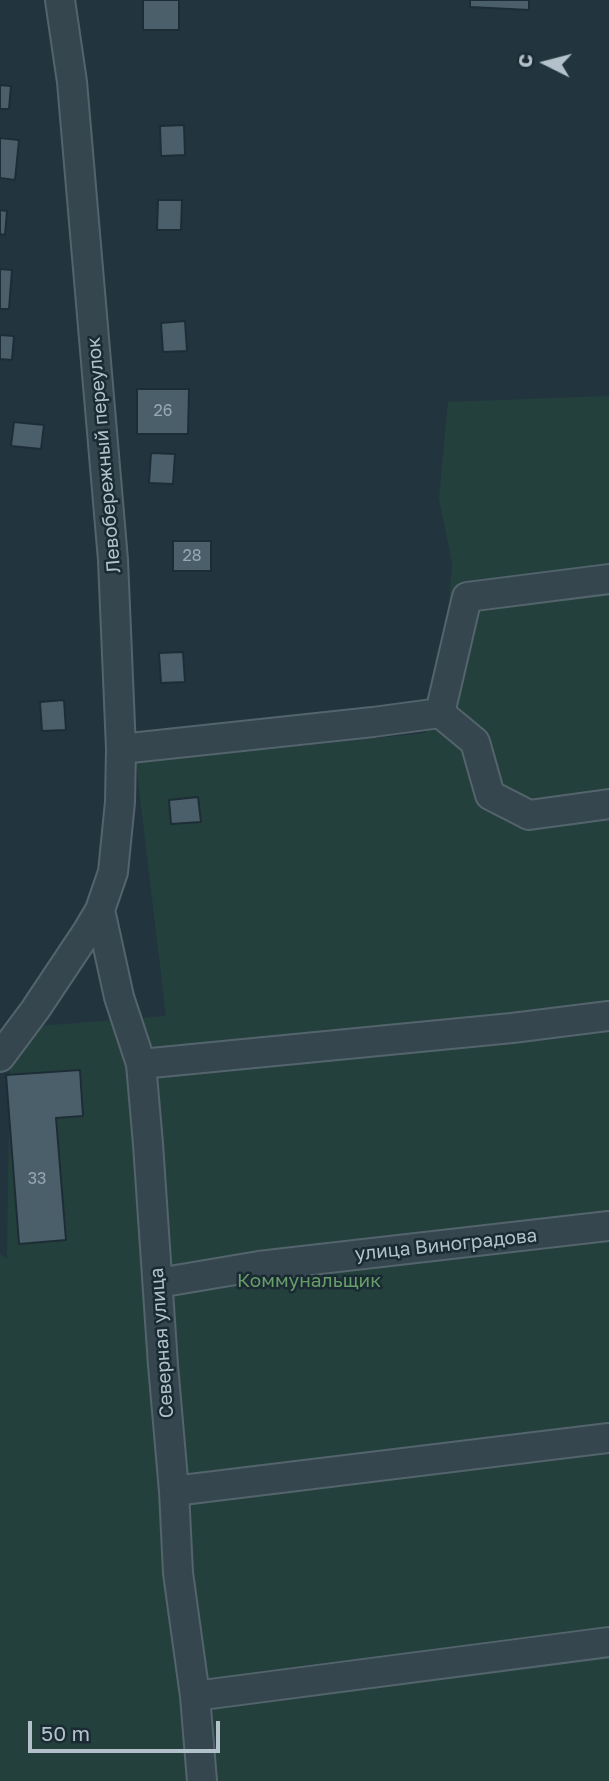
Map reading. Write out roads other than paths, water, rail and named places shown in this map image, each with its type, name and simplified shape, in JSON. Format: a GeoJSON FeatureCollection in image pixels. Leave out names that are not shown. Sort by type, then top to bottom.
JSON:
{"type":"FeatureCollection","features":[{"type":"Feature","properties":{"kind":"street","name":"Левобережный переулок"},"geometry":{"type":"LineString","coordinates":[[0,1057],[35,1010],[100,910],[113,872],[120,802],[121,749],[113,560],[72,82],[60,0]]}},
{"type":"Feature","properties":{"kind":"street"},"geometry":{"type":"LineString","coordinates":[[440,713],[467,597],[609,579]]}},
{"type":"Feature","properties":{"kind":"street"},"geometry":{"type":"LineString","coordinates":[[121,749],[440,713],[475,742],[490,795],[529,815],[609,804]]}},
{"type":"Feature","properties":{"kind":"street","name":"Северная улица"},"geometry":{"type":"LineString","coordinates":[[100,910],[119,997],[141,1064],[178,1573],[195,1696],[202,1781]]}},
{"type":"Feature","properties":{"kind":"street"},"geometry":{"type":"LineString","coordinates":[[141,1064],[609,1016]]}},
{"type":"Feature","properties":{"kind":"street","name":"улица Виноградова"},"geometry":{"type":"LineString","coordinates":[[158,1283],[259,1266],[609,1226]]}},
{"type":"Feature","properties":{"kind":"street"},"geometry":{"type":"LineString","coordinates":[[174,1491],[609,1438]]}},
{"type":"Feature","properties":{"kind":"street"},"geometry":{"type":"LineString","coordinates":[[195,1696],[609,1642]]}},
{"type":"Feature","properties":{"kind":"park label","name":"Коммунальщик"},"geometry":{"type":"Point","coordinates":[309,1281]}}]}
